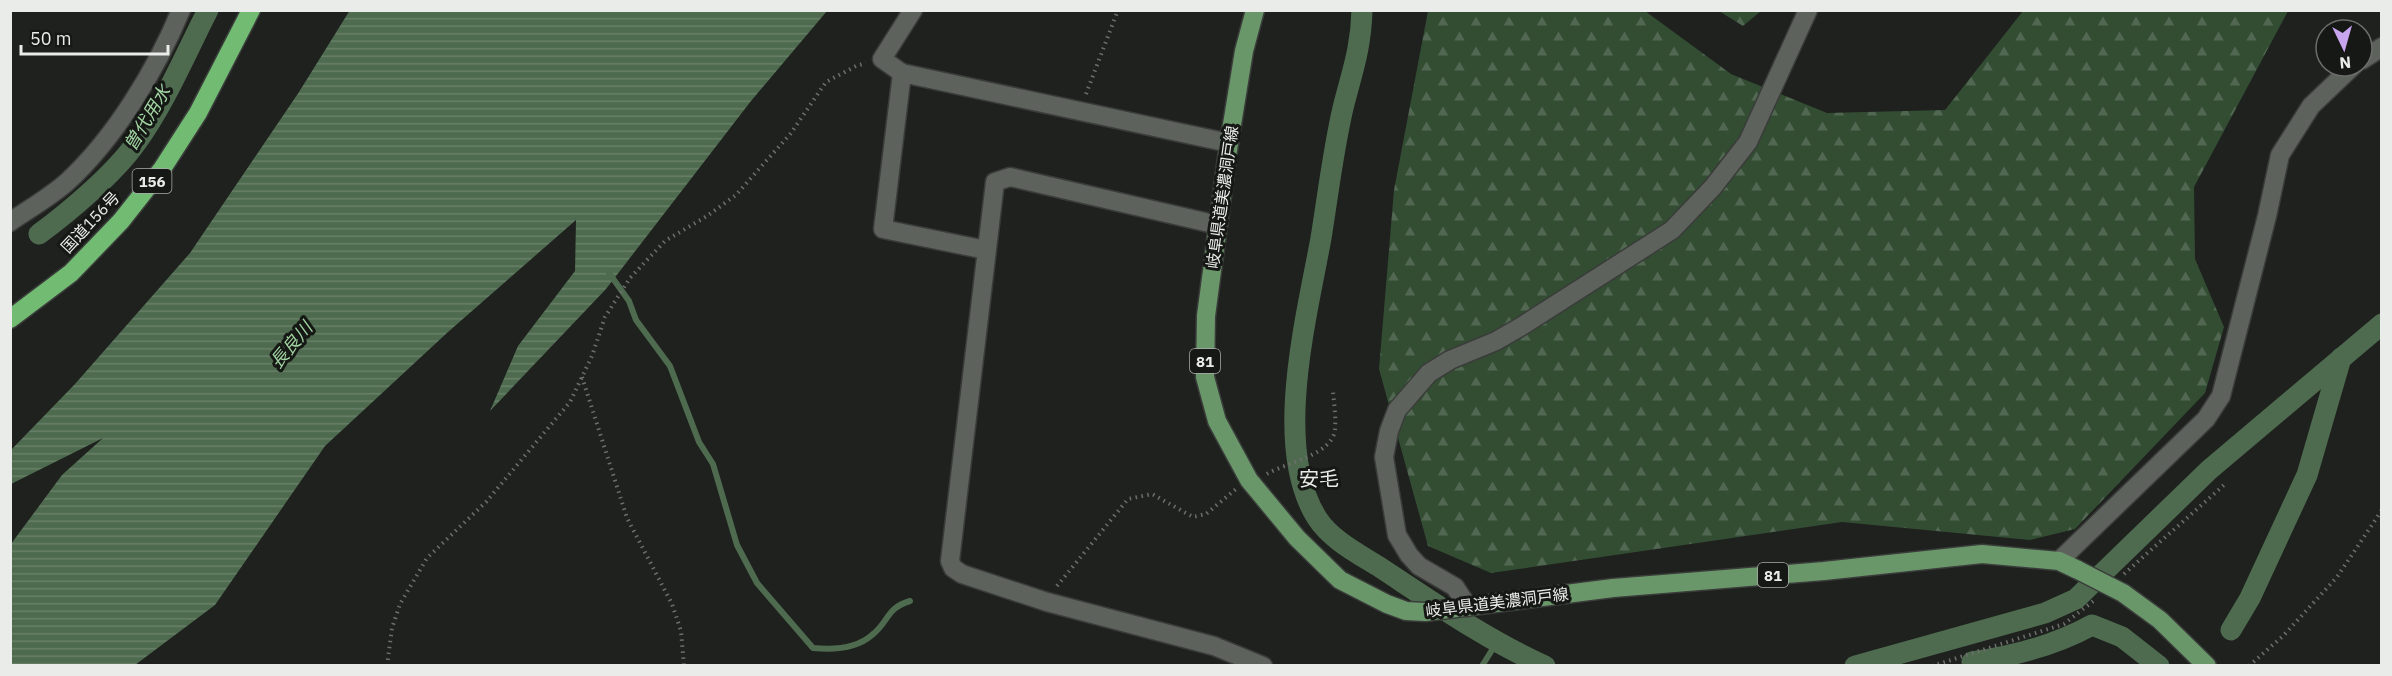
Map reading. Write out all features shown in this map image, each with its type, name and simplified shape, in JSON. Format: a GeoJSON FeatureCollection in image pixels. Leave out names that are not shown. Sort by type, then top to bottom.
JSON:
{"type":"FeatureCollection","features":[{"type":"Feature","properties":{"kind":"highway","name":"国道156号"},"geometry":{"type":"LineString","coordinates":[[10,318],[71,273],[121,221],[155,178],[198,113],[251,10]]}},
{"type":"Feature","properties":{"kind":"main road","name":"岐阜県道美濃洞戸線"},"geometry":{"type":"LineString","coordinates":[[1255,10],[1244,51],[1229,143],[1206,316],[1205,377],[1217,421],[1250,482],[1297,538],[1340,580],[1387,604],[1406,610],[1425,612],[1613,588],[1824,571],[1982,554],[2059,561],[2123,593],[2160,620],[2207,666]]}},
{"type":"Feature","properties":{"kind":"street"},"geometry":{"type":"LineString","coordinates":[[10,222],[66,182],[104,143],[168,40],[181,10]]}},
{"type":"Feature","properties":{"kind":"street"},"geometry":{"type":"LineString","coordinates":[[913,10],[882,59],[902,73],[1229,143]]}},
{"type":"Feature","properties":{"kind":"street"},"geometry":{"type":"LineString","coordinates":[[1463,608],[1455,587],[1419,566],[1397,535],[1384,457],[1389,431],[1397,410],[1429,373],[1450,360],[1496,341],[1522,326],[1671,230],[1713,187],[1748,142],[1808,10]]}},
{"type":"Feature","properties":{"kind":"street"},"geometry":{"type":"LineString","coordinates":[[902,73],[883,229],[986,250]]}},
{"type":"Feature","properties":{"kind":"street"},"geometry":{"type":"LineString","coordinates":[[2059,561],[2206,419],[2221,396],[2267,216],[2280,155],[2311,106],[2340,78]]}},
{"type":"Feature","properties":{"kind":"street"},"geometry":{"type":"LineString","coordinates":[[1218,225],[1010,177],[995,182],[950,561],[953,568],[962,574],[1047,602],[1214,646],[1263,666]]}},
{"type":"Feature","properties":{"kind":"path"},"geometry":{"type":"LineString","coordinates":[[1078,111],[1118,10]]}},
{"type":"Feature","properties":{"kind":"path"},"geometry":{"type":"LineString","coordinates":[[387,666],[392,628],[400,604],[427,558],[486,502],[555,423],[570,402],[592,356],[605,317],[630,278],[665,241],[707,216],[736,195],[791,133],[826,82],[856,66],[882,59]]}},
{"type":"Feature","properties":{"kind":"path"},"geometry":{"type":"LineString","coordinates":[[582,377],[627,518],[672,604],[681,631],[684,666]]}},
{"type":"Feature","properties":{"kind":"path"},"geometry":{"type":"LineString","coordinates":[[1047,602],[1058,584],[1128,499],[1152,494],[1193,517],[1206,514],[1250,482],[1280,466],[1325,449],[1332,441],[1335,430],[1333,391]]}},
{"type":"Feature","properties":{"kind":"path"},"geometry":{"type":"LineString","coordinates":[[2248,666],[2284,635],[2337,578],[2382,510]]}},
{"type":"Feature","properties":{"kind":"green space"},"geometry":{"type":"Polygon","coordinates":[[[1428,11],[1645,11],[1731,74],[1827,113],[1945,110],[2023,11],[2288,11],[2194,187],[2195,259],[2224,327],[2205,393],[2075,529],[2030,540],[1842,522],[1491,573],[1428,546],[1379,369],[1394,190],[1428,11]]]}},
{"type":"Feature","properties":{"kind":"green space"},"geometry":{"type":"Polygon","coordinates":[[[1719,11],[1761,11],[1743,26],[1719,11]]]}},
{"type":"Feature","properties":{"kind":"water","name":"長良川"},"geometry":{"type":"Polygon","coordinates":[[[350,10],[827,11],[751,101],[606,289],[490,411],[518,346],[575,271],[576,220],[448,332],[325,446],[215,605],[135,665],[11,665],[11,544],[62,475],[103,438],[11,484],[11,450],[75,384],[190,253],[299,92],[350,10]]]}},
{"type":"Feature","properties":{"kind":"waterway","name":"曽代用水"},"geometry":{"type":"LineString","coordinates":[[39,234],[91,192],[127,155],[165,95],[208,10]]}},
{"type":"Feature","properties":{"kind":"waterway"},"geometry":{"type":"LineString","coordinates":[[1362,10],[1358,49],[1336,140],[1297,381],[1295,419],[1297,455],[1304,489],[1317,518],[1346,546],[1482,633],[1545,666]]}},
{"type":"Feature","properties":{"kind":"waterway"},"geometry":{"type":"LineString","coordinates":[[609,273],[629,301],[636,320],[670,366],[699,442],[713,464],[737,545],[757,583],[813,648],[852,646],[866,640],[878,630],[896,607],[910,601]]}},
{"type":"Feature","properties":{"kind":"waterway"},"geometry":{"type":"LineString","coordinates":[[1855,666],[2045,613],[2076,599],[2209,470],[2382,324]]}},
{"type":"Feature","properties":{"kind":"waterway"},"geometry":{"type":"LineString","coordinates":[[2231,630],[2250,598],[2307,475],[2341,358]]}},
{"type":"Feature","properties":{"kind":"waterway"},"geometry":{"type":"LineString","coordinates":[[1972,662],[2034,649],[2063,639],[2092,625],[2122,637],[2159,666]]}},
{"type":"Feature","properties":{"kind":"waterway"},"geometry":{"type":"LineString","coordinates":[[1482,666],[1497,642]]}},
{"type":"Feature","properties":{"kind":"district","name":"安毛"},"geometry":{"type":"Point","coordinates":[1319,478]}}]}
